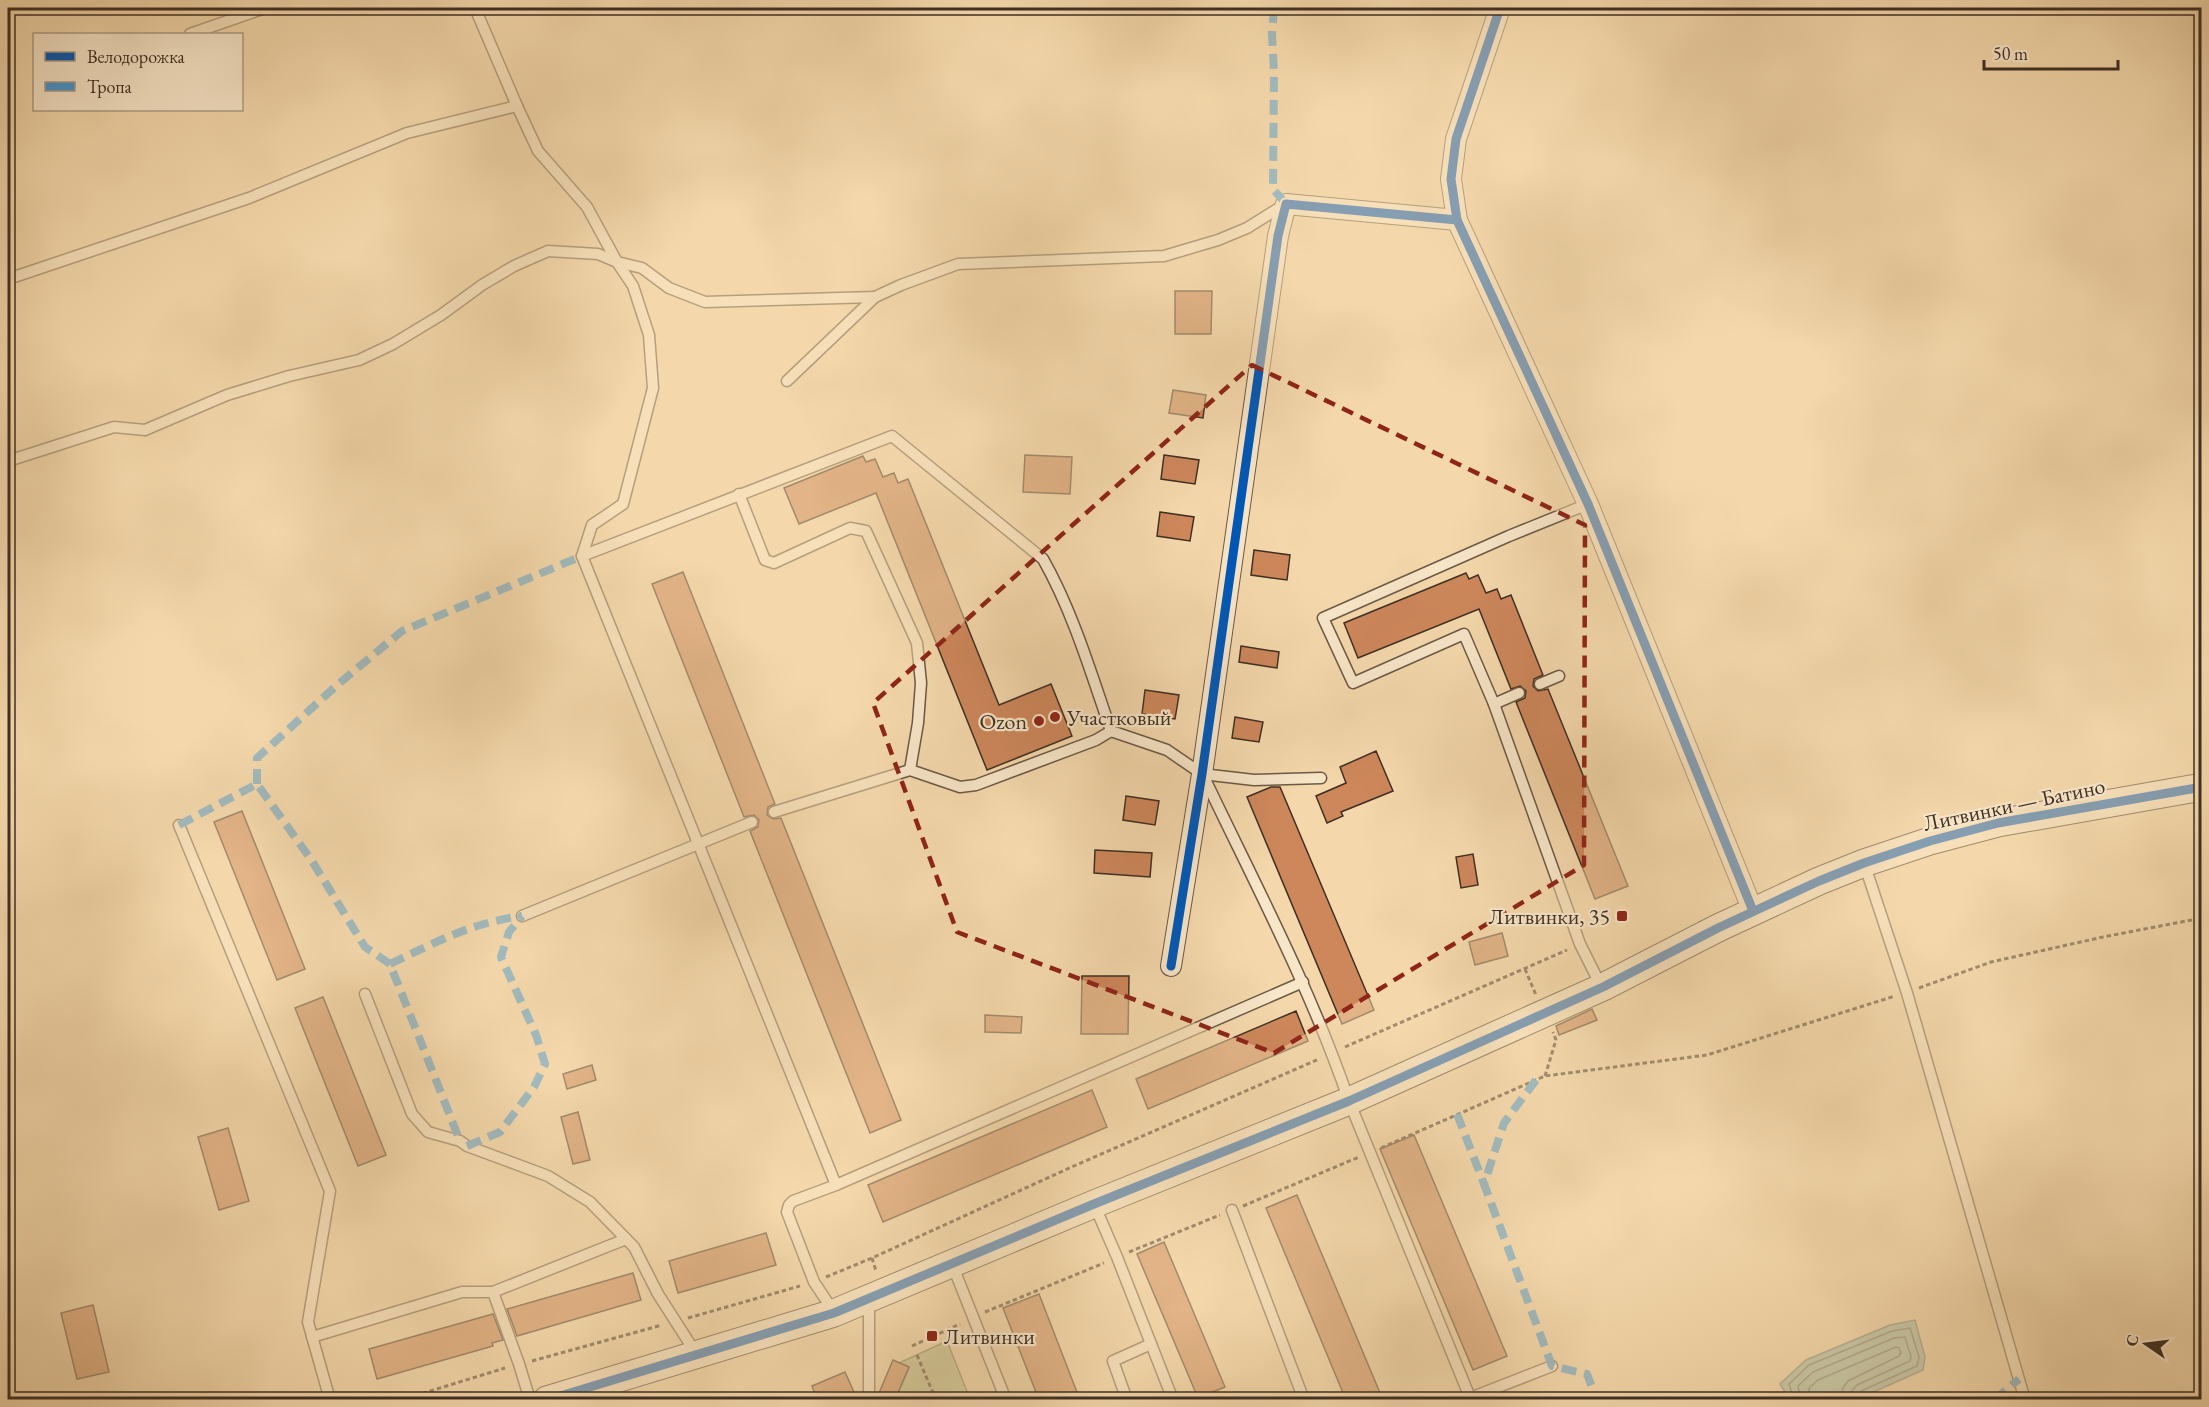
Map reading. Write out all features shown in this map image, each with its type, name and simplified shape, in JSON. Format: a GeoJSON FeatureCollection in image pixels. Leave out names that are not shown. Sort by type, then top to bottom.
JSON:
{"type":"FeatureCollection","features":[{"type":"Feature","properties":{"kind":"street"},"geometry":{"type":"LineString","coordinates":[[1500,8],[1456,139],[1451,179],[1457,220],[1588,504],[1753,911]]}},
{"type":"Feature","properties":{"kind":"street"},"geometry":{"type":"LineString","coordinates":[[1171,966],[1202,774],[1278,236],[1286,204],[1457,220]]}},
{"type":"Feature","properties":{"kind":"street","name":"Литвинки — Батино"},"geometry":{"type":"LineString","coordinates":[[547,1400],[834,1313],[1094,1204],[1349,1101],[1602,987],[1753,911],[1864,862],[1930,840],[1976,829],[2202,786]]}},
{"type":"Feature","properties":{"kind":"lane"},"geometry":{"type":"LineString","coordinates":[[193,33],[265,8]]}},
{"type":"Feature","properties":{"kind":"lane"},"geometry":{"type":"LineString","coordinates":[[475,8],[538,151],[587,207],[633,286],[649,335],[653,388],[623,504],[592,525],[582,556],[836,1185]]}},
{"type":"Feature","properties":{"kind":"lane"},"geometry":{"type":"LineString","coordinates":[[8,279],[249,198],[407,133],[517,106]]}},
{"type":"Feature","properties":{"kind":"lane"},"geometry":{"type":"LineString","coordinates":[[787,381],[875,297],[958,264],[1164,256],[1218,240],[1247,228],[1286,204]]}},
{"type":"Feature","properties":{"kind":"lane"},"geometry":{"type":"LineString","coordinates":[[8,461],[114,427],[145,430],[227,395],[289,376],[359,360],[393,344],[441,315],[482,285],[514,266],[548,251],[598,254],[617,262],[642,268],[669,288],[705,302],[875,297]]}},
{"type":"Feature","properties":{"kind":"lane"},"geometry":{"type":"LineString","coordinates":[[582,556],[892,436],[1043,559],[1080,643],[1111,731]]}},
{"type":"Feature","properties":{"kind":"lane"},"geometry":{"type":"LineString","coordinates":[[740,494],[765,560],[774,563],[850,528],[866,531],[917,643],[921,682],[918,723],[910,770]]}},
{"type":"Feature","properties":{"kind":"lane"},"geometry":{"type":"LineString","coordinates":[[1588,504],[1509,536],[1323,618],[1353,683],[1464,634],[1494,704],[1580,944],[1602,987]]}},
{"type":"Feature","properties":{"kind":"lane"},"geometry":{"type":"LineString","coordinates":[[1540,684],[1559,676]]}},
{"type":"Feature","properties":{"kind":"lane"},"geometry":{"type":"LineString","coordinates":[[1494,704],[1519,693]]}},
{"type":"Feature","properties":{"kind":"lane"},"geometry":{"type":"LineString","coordinates":[[774,812],[910,770],[960,788],[976,785],[1096,740],[1111,731],[1167,750],[1202,774],[1254,780],[1321,778]]}},
{"type":"Feature","properties":{"kind":"lane"},"geometry":{"type":"LineString","coordinates":[[1202,774],[1303,982],[1469,1399],[1552,1366]]}},
{"type":"Feature","properties":{"kind":"lane"},"geometry":{"type":"LineString","coordinates":[[522,916],[752,822]]}},
{"type":"Feature","properties":{"kind":"lane"},"geometry":{"type":"LineString","coordinates":[[179,825],[330,1191],[308,1322],[330,1400]]}},
{"type":"Feature","properties":{"kind":"lane"},"geometry":{"type":"LineString","coordinates":[[1864,862],[1907,993],[2025,1400]]}},
{"type":"Feature","properties":{"kind":"lane"},"geometry":{"type":"LineString","coordinates":[[834,1313],[814,1282],[787,1212],[793,1201],[836,1185],[1303,982]]}},
{"type":"Feature","properties":{"kind":"lane"},"geometry":{"type":"LineString","coordinates":[[365,994],[412,1114],[428,1132],[460,1141],[467,1146],[548,1176],[590,1202],[634,1247],[658,1294],[697,1355]]}},
{"type":"Feature","properties":{"kind":"lane"},"geometry":{"type":"LineString","coordinates":[[1094,1204],[1118,1257],[1173,1400]]}},
{"type":"Feature","properties":{"kind":"lane"},"geometry":{"type":"LineString","coordinates":[[1232,1210],[1304,1400]]}},
{"type":"Feature","properties":{"kind":"lane"},"geometry":{"type":"LineString","coordinates":[[312,1337],[462,1292],[493,1292],[626,1239]]}},
{"type":"Feature","properties":{"kind":"lane"},"geometry":{"type":"LineString","coordinates":[[952,1264],[1006,1400]]}},
{"type":"Feature","properties":{"kind":"lane"},"geometry":{"type":"LineString","coordinates":[[493,1292],[530,1400]]}},
{"type":"Feature","properties":{"kind":"lane"},"geometry":{"type":"LineString","coordinates":[[868,1299],[869,1393],[872,1400]]}},
{"type":"Feature","properties":{"kind":"lane"},"geometry":{"type":"LineString","coordinates":[[1127,1400],[1113,1361],[1151,1344]]}},
{"type":"Feature","properties":{"kind":"path"},"geometry":{"type":"LineString","coordinates":[[912,1346],[973,1317],[1370,1153],[1545,1076],[1707,1056],[1907,993],[1991,962],[2202,918]]}},
{"type":"Feature","properties":{"kind":"path"},"geometry":{"type":"LineString","coordinates":[[401,1400],[519,1364],[814,1282],[1580,944]]}},
{"type":"Feature","properties":{"kind":"path"},"geometry":{"type":"LineString","coordinates":[[1525,969],[1538,999]]}},
{"type":"Feature","properties":{"kind":"path"},"geometry":{"type":"LineString","coordinates":[[1545,1076],[1556,1040],[1552,1031]]}},
{"type":"Feature","properties":{"kind":"path"},"geometry":{"type":"LineString","coordinates":[[917,1355],[936,1400]]}},
{"type":"Feature","properties":{"kind":"highlighted area"},"geometry":{"type":"Polygon","coordinates":[[[1252,365],[1585,525],[1584,865],[1274,1053],[957,932],[873,703],[1252,365]]]}},
{"type":"Feature","properties":{"kind":"green space"},"geometry":{"type":"Polygon","coordinates":[[[947,1341],[970,1399],[895,1400],[909,1368],[899,1363],[947,1341]]]}},
{"type":"Feature","properties":{"kind":"water"},"geometry":{"type":"Polygon","coordinates":[[[1915,1320],[1925,1357],[1923,1370],[1858,1399],[1789,1399],[1780,1384],[1806,1360],[1890,1325],[1915,1320]]]}},
{"type":"Feature","properties":{"kind":"building"},"geometry":{"type":"Polygon","coordinates":[[[1175,291],[1212,291],[1211,334],[1175,334],[1175,291]]]}},
{"type":"Feature","properties":{"kind":"building"},"geometry":{"type":"Polygon","coordinates":[[[1173,390],[1206,395],[1203,418],[1169,413],[1173,390]]]}},
{"type":"Feature","properties":{"kind":"building"},"geometry":{"type":"Polygon","coordinates":[[[1025,455],[1072,457],[1070,494],[1023,492],[1025,455]]]}},
{"type":"Feature","properties":{"kind":"building"},"geometry":{"type":"Polygon","coordinates":[[[1164,455],[1199,460],[1195,484],[1161,479],[1164,455]]]}},
{"type":"Feature","properties":{"kind":"building"},"geometry":{"type":"Polygon","coordinates":[[[863,456],[866,462],[875,459],[883,477],[894,473],[898,483],[908,479],[999,705],[1051,684],[1072,736],[987,770],[876,493],[799,524],[784,488],[863,456]]]}},
{"type":"Feature","properties":{"kind":"building"},"geometry":{"type":"Polygon","coordinates":[[[1160,512],[1194,517],[1190,541],[1157,536],[1160,512]]]}},
{"type":"Feature","properties":{"kind":"building"},"geometry":{"type":"Polygon","coordinates":[[[1254,550],[1290,555],[1287,580],[1251,575],[1254,550]]]}},
{"type":"Feature","properties":{"kind":"building"},"geometry":{"type":"Polygon","coordinates":[[[683,572],[775,804],[768,807],[767,815],[773,819],[781,818],[901,1120],[870,1133],[750,831],[758,827],[759,820],[754,815],[744,817],[652,584],[683,572]]]}},
{"type":"Feature","properties":{"kind":"building"},"geometry":{"type":"Polygon","coordinates":[[[1466,573],[1469,579],[1478,575],[1486,593],[1497,589],[1501,599],[1511,595],[1543,675],[1534,679],[1533,686],[1538,691],[1548,689],[1628,886],[1595,899],[1516,702],[1525,698],[1526,691],[1520,686],[1511,689],[1479,609],[1358,658],[1344,623],[1466,573]]]}},
{"type":"Feature","properties":{"kind":"building"},"geometry":{"type":"Polygon","coordinates":[[[1241,646],[1279,652],[1277,668],[1239,662],[1241,646]]]}},
{"type":"Feature","properties":{"kind":"building"},"geometry":{"type":"Polygon","coordinates":[[[1145,690],[1179,695],[1175,719],[1142,714],[1145,690]]]}},
{"type":"Feature","properties":{"kind":"building"},"geometry":{"type":"Polygon","coordinates":[[[1235,717],[1263,722],[1259,742],[1232,738],[1235,717]]]}},
{"type":"Feature","properties":{"kind":"building"},"geometry":{"type":"Polygon","coordinates":[[[1376,751],[1393,791],[1341,812],[1343,816],[1327,823],[1316,796],[1346,783],[1340,767],[1376,751]]]}},
{"type":"Feature","properties":{"kind":"building"},"geometry":{"type":"Polygon","coordinates":[[[1271,787],[1280,787],[1374,1010],[1342,1024],[1247,797],[1271,787]]]}},
{"type":"Feature","properties":{"kind":"building"},"geometry":{"type":"Polygon","coordinates":[[[1126,796],[1159,801],[1155,825],[1123,820],[1126,796]]]}},
{"type":"Feature","properties":{"kind":"building"},"geometry":{"type":"Polygon","coordinates":[[[242,811],[305,969],[277,980],[214,822],[242,811]]]}},
{"type":"Feature","properties":{"kind":"building"},"geometry":{"type":"Polygon","coordinates":[[[1095,850],[1152,853],[1150,877],[1094,873],[1095,850]]]}},
{"type":"Feature","properties":{"kind":"building"},"geometry":{"type":"Polygon","coordinates":[[[1473,854],[1478,885],[1461,888],[1456,857],[1473,854]]]}},
{"type":"Feature","properties":{"kind":"building"},"geometry":{"type":"Polygon","coordinates":[[[1502,933],[1508,956],[1475,965],[1469,942],[1502,933]]]}},
{"type":"Feature","properties":{"kind":"building"},"geometry":{"type":"Polygon","coordinates":[[[1082,976],[1129,976],[1128,1034],[1081,1034],[1082,976]]]}},
{"type":"Feature","properties":{"kind":"building"},"geometry":{"type":"Polygon","coordinates":[[[323,997],[386,1155],[358,1166],[295,1008],[323,997]]]}},
{"type":"Feature","properties":{"kind":"building"},"geometry":{"type":"Polygon","coordinates":[[[1592,1009],[1597,1020],[1559,1035],[1556,1026],[1592,1009]]]}},
{"type":"Feature","properties":{"kind":"building"},"geometry":{"type":"Polygon","coordinates":[[[1296,1011],[1308,1041],[1148,1109],[1136,1079],[1296,1011]]]}},
{"type":"Feature","properties":{"kind":"building"},"geometry":{"type":"Polygon","coordinates":[[[985,1015],[1022,1017],[1021,1033],[985,1032],[985,1015]]]}},
{"type":"Feature","properties":{"kind":"building"},"geometry":{"type":"Polygon","coordinates":[[[592,1065],[596,1080],[567,1089],[563,1074],[592,1065]]]}},
{"type":"Feature","properties":{"kind":"building"},"geometry":{"type":"Polygon","coordinates":[[[1092,1090],[1107,1127],[883,1222],[868,1185],[1092,1090]]]}},
{"type":"Feature","properties":{"kind":"building"},"geometry":{"type":"Polygon","coordinates":[[[578,1112],[590,1160],[573,1164],[561,1117],[578,1112]]]}},
{"type":"Feature","properties":{"kind":"building"},"geometry":{"type":"Polygon","coordinates":[[[228,1128],[249,1201],[219,1210],[198,1137],[228,1128]]]}},
{"type":"Feature","properties":{"kind":"building"},"geometry":{"type":"Polygon","coordinates":[[[1414,1135],[1507,1356],[1473,1370],[1380,1149],[1414,1135]]]}},
{"type":"Feature","properties":{"kind":"building"},"geometry":{"type":"Polygon","coordinates":[[[1297,1195],[1383,1400],[1346,1400],[1266,1208],[1297,1195]]]}},
{"type":"Feature","properties":{"kind":"building"},"geometry":{"type":"Polygon","coordinates":[[[766,1233],[776,1265],[678,1293],[669,1261],[766,1233]]]}},
{"type":"Feature","properties":{"kind":"building"},"geometry":{"type":"Polygon","coordinates":[[[1164,1242],[1225,1387],[1198,1398],[1137,1254],[1164,1242]]]}},
{"type":"Feature","properties":{"kind":"building"},"geometry":{"type":"Polygon","coordinates":[[[633,1273],[641,1300],[517,1336],[507,1309],[633,1273]]]}},
{"type":"Feature","properties":{"kind":"building"},"geometry":{"type":"Polygon","coordinates":[[[1039,1294],[1080,1400],[1039,1400],[1003,1308],[1039,1294]]]}},
{"type":"Feature","properties":{"kind":"building"},"geometry":{"type":"Polygon","coordinates":[[[93,1305],[109,1372],[77,1379],[61,1313],[93,1305]]]}},
{"type":"Feature","properties":{"kind":"building"},"geometry":{"type":"Polygon","coordinates":[[[493,1314],[503,1340],[492,1343],[493,1346],[377,1379],[369,1349],[493,1314]]]}},
{"type":"Feature","properties":{"kind":"building"},"geometry":{"type":"Polygon","coordinates":[[[893,1360],[909,1367],[895,1400],[879,1393],[893,1360]]]}},
{"type":"Feature","properties":{"kind":"building"},"geometry":{"type":"Polygon","coordinates":[[[845,1372],[857,1399],[817,1399],[812,1386],[845,1372]]]}},
{"type":"Feature","properties":{"kind":"marked path"},"geometry":{"type":"LineString","coordinates":[[1274,8],[1272,34],[1273,189],[1286,204]]}},
{"type":"Feature","properties":{"kind":"marked path"},"geometry":{"type":"LineString","coordinates":[[257,784],[257,758],[336,686],[402,631],[582,556]]}},
{"type":"Feature","properties":{"kind":"marked path"},"geometry":{"type":"LineString","coordinates":[[179,825],[257,784],[312,861],[365,947],[390,964],[460,1141]]}},
{"type":"Feature","properties":{"kind":"marked path"},"geometry":{"type":"LineString","coordinates":[[390,964],[470,928],[522,916]]}},
{"type":"Feature","properties":{"kind":"marked path"},"geometry":{"type":"LineString","coordinates":[[467,1146],[500,1132],[534,1087],[545,1064],[536,1035],[501,957],[509,932],[522,916]]}},
{"type":"Feature","properties":{"kind":"marked path"},"geometry":{"type":"LineString","coordinates":[[1536,1080],[1504,1123],[1484,1184],[1552,1366],[1587,1374],[1597,1400]]}},
{"type":"Feature","properties":{"kind":"marked path"},"geometry":{"type":"LineString","coordinates":[[1457,1114],[1484,1184]]}},
{"type":"Feature","properties":{"kind":"marked path"},"geometry":{"type":"LineString","coordinates":[[1994,1400],[2019,1379]]}},
{"type":"Feature","properties":{"kind":"cycle path"},"geometry":{"type":"LineString","coordinates":[[1500,8],[1456,139],[1451,179],[1457,220],[1588,504],[1753,911]]}},
{"type":"Feature","properties":{"kind":"cycle path"},"geometry":{"type":"LineString","coordinates":[[1171,966],[1202,774],[1278,236],[1286,204],[1457,220]]}},
{"type":"Feature","properties":{"kind":"cycle path"},"geometry":{"type":"LineString","coordinates":[[547,1400],[834,1313],[1094,1204],[1349,1101],[1603,987],[1718,928],[1819,881],[1864,863],[1930,841],[1998,823],[2202,787]]}},
{"type":"Feature","properties":{"kind":"place","name":"Участковый"},"geometry":{"type":"Point","coordinates":[1055,717]}},
{"type":"Feature","properties":{"kind":"place","name":"Ozon"},"geometry":{"type":"Point","coordinates":[1039,721]}},
{"type":"Feature","properties":{"kind":"place","name":"Литвинки, 35"},"geometry":{"type":"Point","coordinates":[1622,916]}},
{"type":"Feature","properties":{"kind":"place","name":"Литвинки"},"geometry":{"type":"Point","coordinates":[932,1336]}}]}
